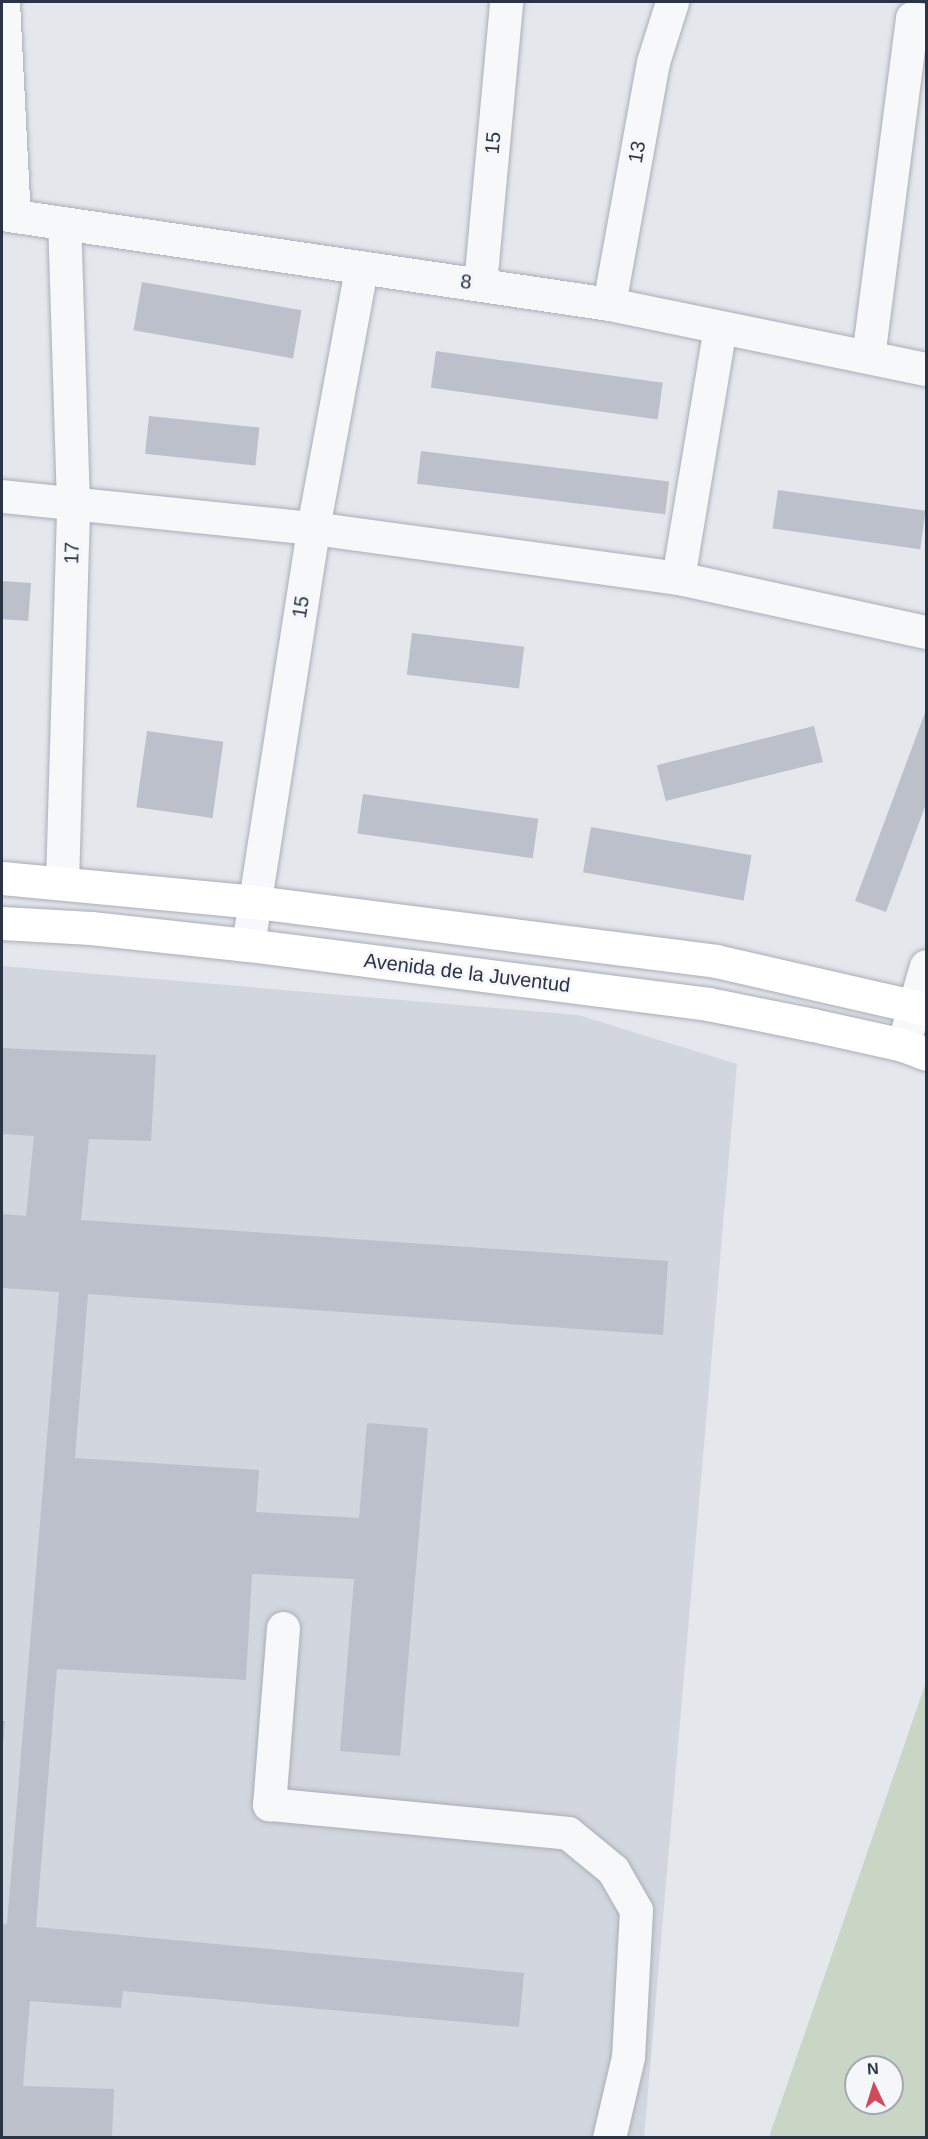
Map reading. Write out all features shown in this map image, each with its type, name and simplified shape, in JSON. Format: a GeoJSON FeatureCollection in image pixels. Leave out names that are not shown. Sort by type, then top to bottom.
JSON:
{"type":"FeatureCollection","features":[{"type":"Feature","properties":{"kind":"main road"},"geometry":{"type":"LineString","coordinates":[[2,878],[256,902],[716,960],[921,1007]]}},
{"type":"Feature","properties":{"kind":"main road","name":"Avenida de la Juventud"},"geometry":{"type":"LineString","coordinates":[[2,923],[91,928],[248,945],[708,1004],[915,1050]]}},
{"type":"Feature","properties":{"kind":"main road"},"geometry":{"type":"LineString","coordinates":[[708,1004],[716,960]]}},
{"type":"Feature","properties":{"kind":"street"},"geometry":{"type":"LineString","coordinates":[[3,2],[8,215]]}},
{"type":"Feature","properties":{"kind":"street","name":"15"},"geometry":{"type":"LineString","coordinates":[[480,284],[506,2]]}},
{"type":"Feature","properties":{"kind":"street","name":"13"},"geometry":{"type":"LineString","coordinates":[[609,304],[653,62],[672,2]]}},
{"type":"Feature","properties":{"kind":"street"},"geometry":{"type":"LineString","coordinates":[[868,357],[912,18],[927,21]]}},
{"type":"Feature","properties":{"kind":"street","name":"8"},"geometry":{"type":"LineString","coordinates":[[8,215],[609,304],[927,369]]}},
{"type":"Feature","properties":{"kind":"street","name":"17"},"geometry":{"type":"LineString","coordinates":[[62,882],[73,504],[64,223]]}},
{"type":"Feature","properties":{"kind":"street","name":"15"},"geometry":{"type":"LineString","coordinates":[[248,945],[313,528],[361,269]]}},
{"type":"Feature","properties":{"kind":"street"},"geometry":{"type":"LineString","coordinates":[[678,578],[720,327]]}},
{"type":"Feature","properties":{"kind":"street"},"geometry":{"type":"LineString","coordinates":[[2,496],[313,528],[678,578],[927,632]]}},
{"type":"Feature","properties":{"kind":"street"},"geometry":{"type":"LineString","coordinates":[[915,1050],[927,966]]}},
{"type":"Feature","properties":{"kind":"street"},"geometry":{"type":"LineString","coordinates":[[283,1628],[269,1804],[568,1833],[613,1870],[636,1910],[628,2057],[609,2138]]}},
{"type":"Feature","properties":{"kind":"shaded area"},"geometry":{"type":"Polygon","coordinates":[[[2,966],[578,1015],[737,1064],[644,2137],[2,2137],[2,966]]]}},
{"type":"Feature","properties":{"kind":"green space"},"geometry":{"type":"Polygon","coordinates":[[[926,1682],[926,2137],[769,2137],[926,1682]]]}},
{"type":"Feature","properties":{"kind":"building"},"geometry":{"type":"Polygon","coordinates":[[[142,282],[302,310],[293,358],[133,330],[142,282]]]}},
{"type":"Feature","properties":{"kind":"building"},"geometry":{"type":"Polygon","coordinates":[[[436,351],[663,383],[658,420],[431,388],[436,351]]]}},
{"type":"Feature","properties":{"kind":"building"},"geometry":{"type":"Polygon","coordinates":[[[149,416],[259,428],[255,465],[145,454],[149,416]]]}},
{"type":"Feature","properties":{"kind":"building"},"geometry":{"type":"Polygon","coordinates":[[[421,451],[669,481],[665,514],[417,484],[421,451]]]}},
{"type":"Feature","properties":{"kind":"building"},"geometry":{"type":"Polygon","coordinates":[[[778,490],[926,511],[920,549],[773,529],[778,490]]]}},
{"type":"Feature","properties":{"kind":"building"},"geometry":{"type":"Polygon","coordinates":[[[2,581],[31,583],[28,621],[2,619],[2,581]]]}},
{"type":"Feature","properties":{"kind":"building"},"geometry":{"type":"Polygon","coordinates":[[[412,633],[524,647],[519,688],[407,675],[412,633]]]}},
{"type":"Feature","properties":{"kind":"building"},"geometry":{"type":"Polygon","coordinates":[[[926,710],[926,804],[886,912],[855,901],[926,710]]]}},
{"type":"Feature","properties":{"kind":"building"},"geometry":{"type":"Polygon","coordinates":[[[814,726],[823,762],[666,801],[657,765],[814,726]]]}},
{"type":"Feature","properties":{"kind":"building"},"geometry":{"type":"Polygon","coordinates":[[[147,731],[223,742],[213,818],[136,807],[147,731]]]}},
{"type":"Feature","properties":{"kind":"building"},"geometry":{"type":"Polygon","coordinates":[[[363,794],[538,819],[533,858],[357,834],[363,794]]]}},
{"type":"Feature","properties":{"kind":"building"},"geometry":{"type":"Polygon","coordinates":[[[591,827],[752,855],[744,901],[583,872],[591,827]]]}},
{"type":"Feature","properties":{"kind":"building"},"geometry":{"type":"Polygon","coordinates":[[[2,1048],[156,1055],[151,1141],[89,1139],[81,1220],[668,1261],[663,1335],[88,1294],[75,1458],[259,1470],[256,1512],[359,1518],[367,1423],[428,1428],[400,1756],[340,1751],[354,1579],[252,1574],[246,1680],[57,1669],[36,1927],[524,1973],[519,2027],[123,1991],[121,2008],[30,2001],[23,2086],[114,2089],[112,2138],[2,2138],[2,1924],[7,1924],[59,1292],[2,1288],[2,1214],[26,1216],[34,1136],[2,1134],[2,1048]]]}},
{"type":"Feature","properties":{"kind":"building"},"geometry":{"type":"Polygon","coordinates":[[[2,1721],[5,1721],[3,1744],[2,1744],[2,1721]]]}}]}
